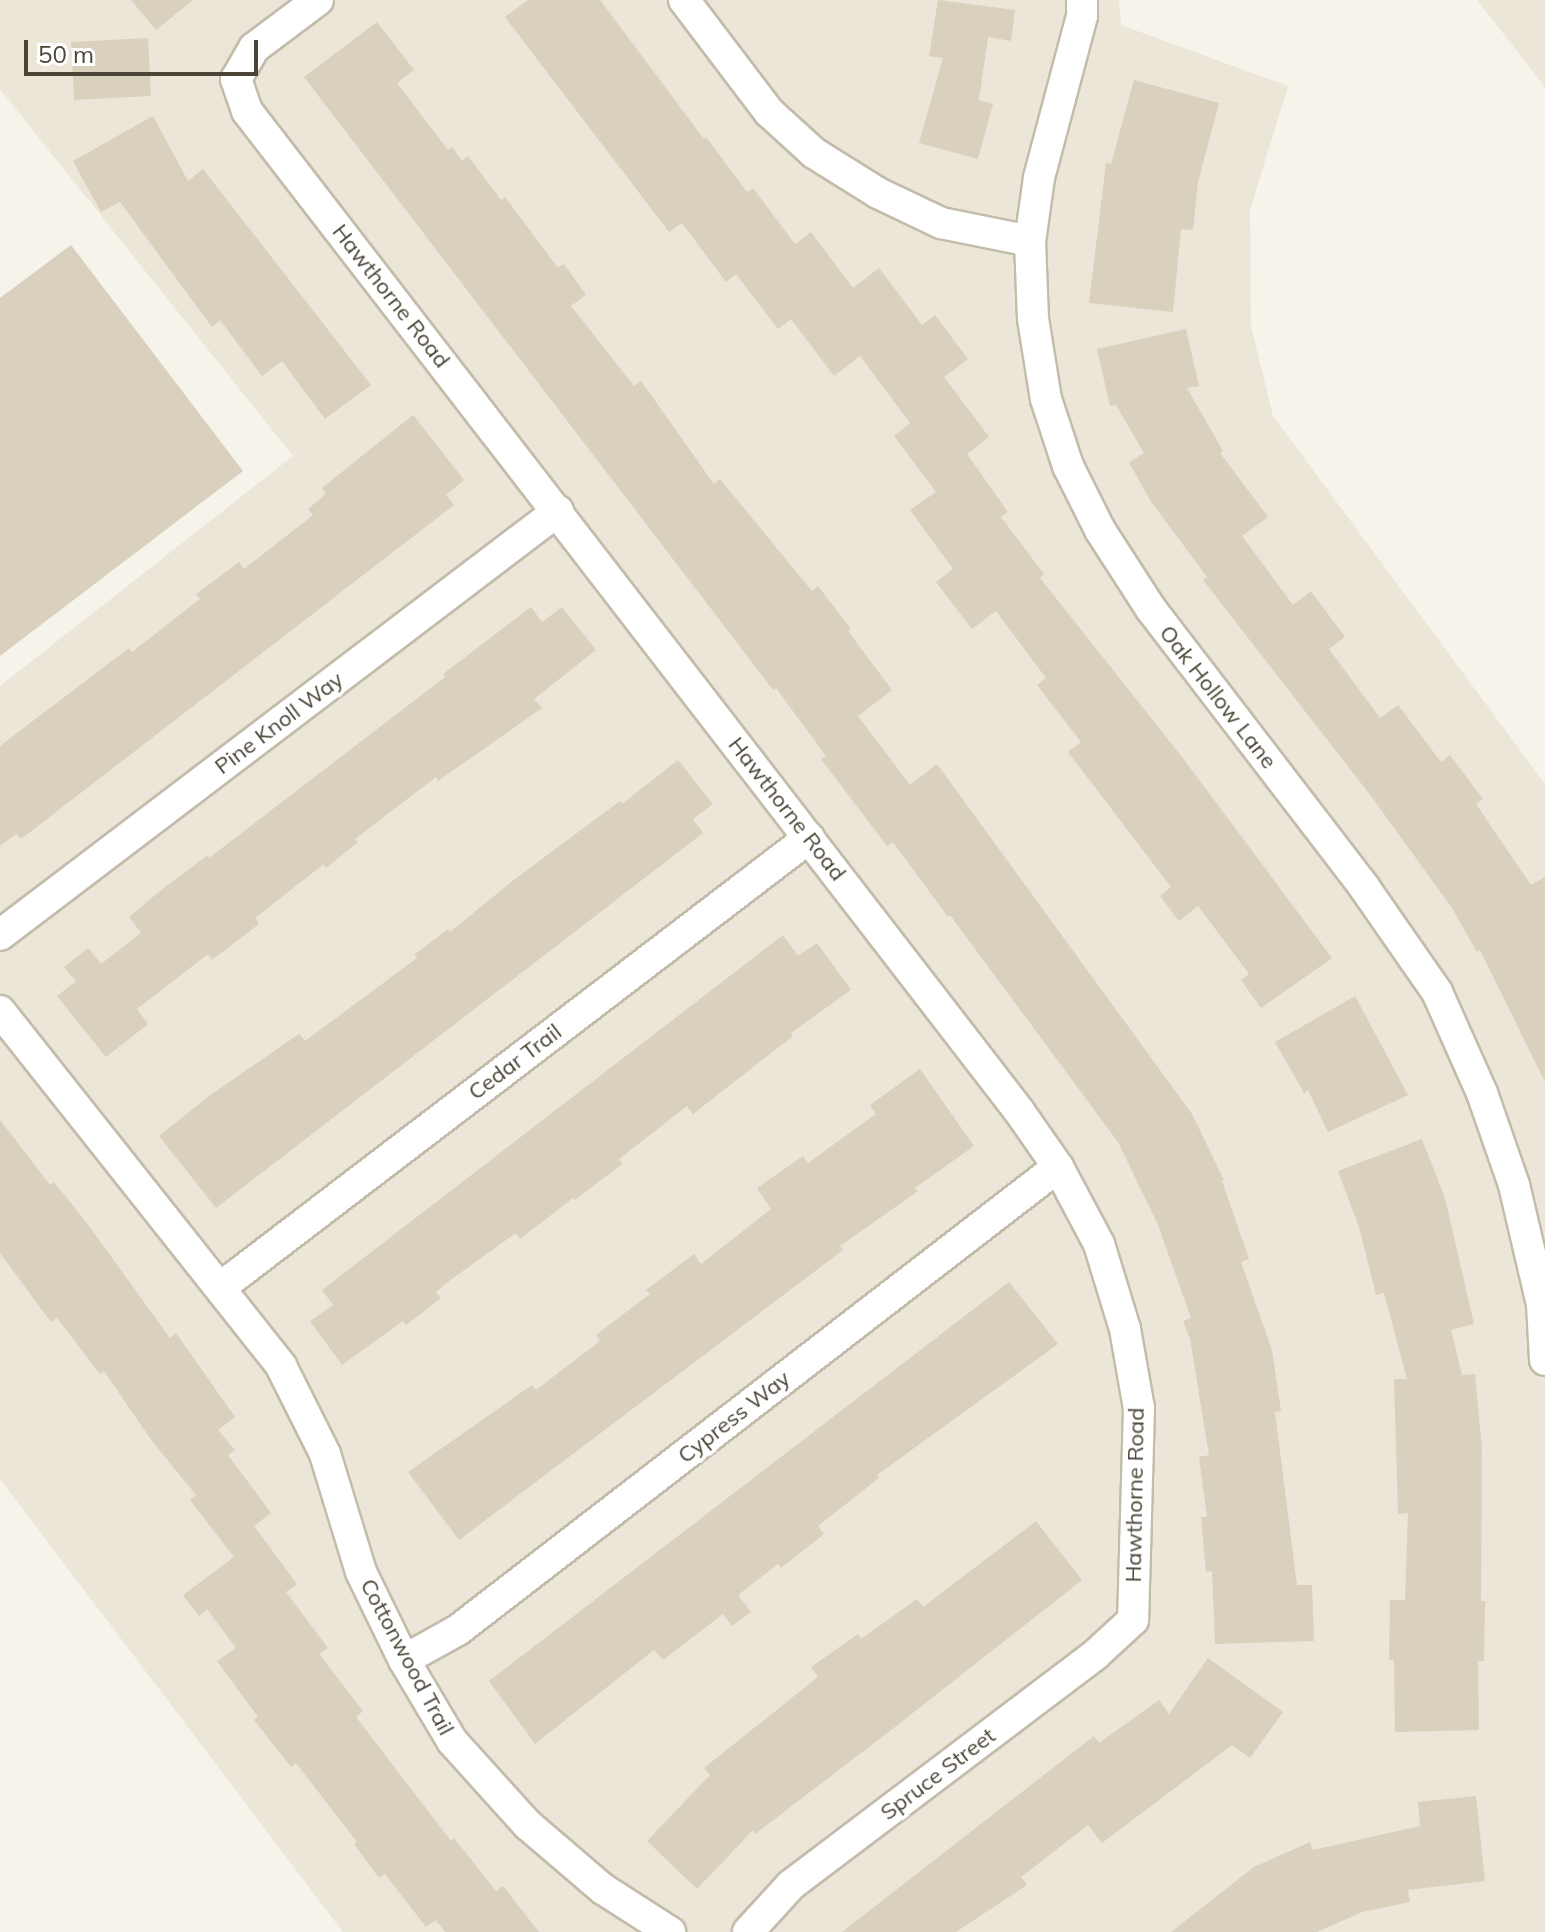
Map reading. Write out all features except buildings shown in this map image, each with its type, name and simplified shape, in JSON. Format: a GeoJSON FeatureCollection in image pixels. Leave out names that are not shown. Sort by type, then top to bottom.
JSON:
{"type":"FeatureCollection","features":[{"type":"Feature","properties":{"kind":"street","name":"Hawthorne Road"},"geometry":{"type":"LineString","coordinates":[[318,0],[254,48],[236,79],[247,111],[558,511],[1058,1167],[1099,1244],[1125,1329],[1139,1408],[1133,1620]]}},
{"type":"Feature","properties":{"kind":"street"},"geometry":{"type":"LineString","coordinates":[[684,0],[769,112],[814,153],[878,193],[941,223],[1030,241]]}},
{"type":"Feature","properties":{"kind":"street","name":"Oak Hollow Lane"},"geometry":{"type":"LineString","coordinates":[[1082,0],[1082,16],[1039,178],[1030,241],[1033,319],[1046,399],[1068,466],[1100,530],[1151,609],[1364,887],[1437,992],[1482,1093],[1514,1185],[1542,1304],[1545,1360]]}},
{"type":"Feature","properties":{"kind":"street","name":"Pine Knoll Way"},"geometry":{"type":"LineString","coordinates":[[0,935],[558,511]]}},
{"type":"Feature","properties":{"kind":"street","name":"Cedar Trail"},"geometry":{"type":"LineString","coordinates":[[221,1287],[809,838]]}},
{"type":"Feature","properties":{"kind":"street","name":"Cottonwood Trail"},"geometry":{"type":"LineString","coordinates":[[0,1011],[281,1366],[325,1454],[361,1572],[404,1660],[452,1741],[528,1825],[603,1889],[670,1932]]}},
{"type":"Feature","properties":{"kind":"street","name":"Cypress Way"},"geometry":{"type":"LineString","coordinates":[[404,1660],[458,1630],[1058,1167]]}},
{"type":"Feature","properties":{"kind":"street","name":"Spruce Street"},"geometry":{"type":"LineString","coordinates":[[748,1932],[791,1885],[1095,1655],[1133,1620]]}},
{"type":"Feature","properties":{"kind":"shaded area"},"geometry":{"type":"Polygon","coordinates":[[[0,0],[1119,0],[1121,25],[1288,86],[1250,210],[1251,326],[1273,416],[1545,784],[1545,1932],[343,1932],[0,1479],[0,686],[293,456],[0,89],[0,0]]]}},
{"type":"Feature","properties":{"kind":"shaded area"},"geometry":{"type":"Polygon","coordinates":[[[1477,0],[1545,0],[1545,87],[1477,0]]]}}]}
